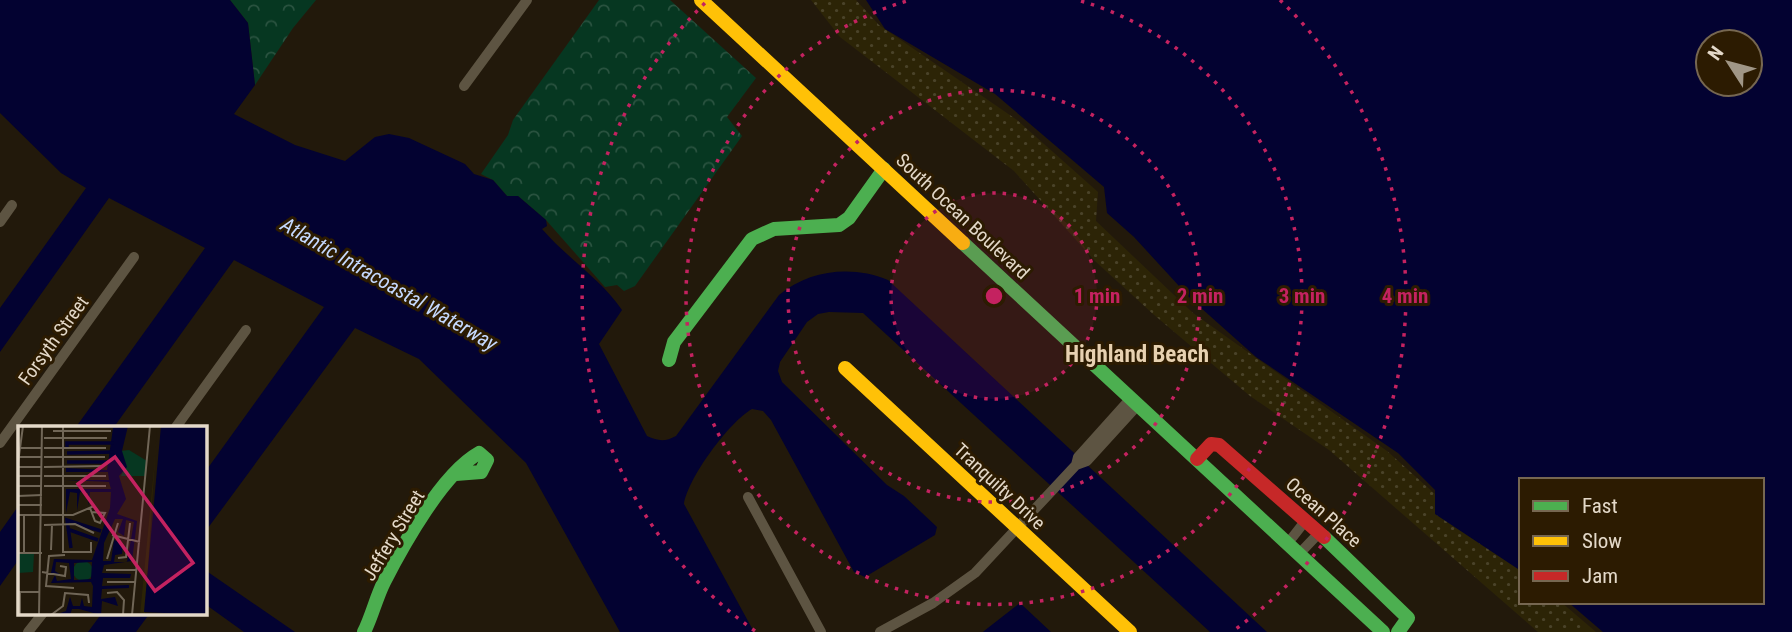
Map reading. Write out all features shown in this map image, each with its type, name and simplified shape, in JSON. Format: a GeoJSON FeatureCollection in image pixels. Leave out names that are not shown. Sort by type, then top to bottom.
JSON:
{"type":"FeatureCollection","features":[{"type":"Feature","properties":{"kind":"street"},"geometry":{"type":"LineString","coordinates":[[464,86],[527,0]]}},
{"type":"Feature","properties":{"kind":"street","name":"South Ocean Boulevard"},"geometry":{"type":"LineString","coordinates":[[701,0],[1383,632]]}},
{"type":"Feature","properties":{"kind":"street"},"geometry":{"type":"LineString","coordinates":[[669,360],[674,342],[752,239],[774,229],[839,225],[849,218],[884,169]]}},
{"type":"Feature","properties":{"kind":"street"},"geometry":{"type":"LineString","coordinates":[[0,222],[12,205]]}},
{"type":"Feature","properties":{"kind":"street","name":"Forsyth Street"},"geometry":{"type":"LineString","coordinates":[[0,443],[134,257]]}},
{"type":"Feature","properties":{"kind":"street"},"geometry":{"type":"LineString","coordinates":[[177,426],[246,330]]}},
{"type":"Feature","properties":{"kind":"street","name":"Tranquilty Drive"},"geometry":{"type":"LineString","coordinates":[[845,368],[1130,632]]}},
{"type":"Feature","properties":{"kind":"street"},"geometry":{"type":"LineString","coordinates":[[880,632],[955,589],[994,555],[1135,402]]}},
{"type":"Feature","properties":{"kind":"street","name":"Ocean Place"},"geometry":{"type":"LineString","coordinates":[[1197,459],[1211,444],[1219,444],[1320,532],[1408,618],[1398,632]]}},
{"type":"Feature","properties":{"kind":"street","name":"Jeffery Street"},"geometry":{"type":"LineString","coordinates":[[370,628],[383,584],[397,558],[456,474]]}},
{"type":"Feature","properties":{"kind":"street"},"geometry":{"type":"LineString","coordinates":[[748,497],[821,632]]}},
{"type":"Feature","properties":{"kind":"street"},"geometry":{"type":"LineString","coordinates":[[1287,543],[1306,520]]}},
{"type":"Feature","properties":{"kind":"street"},"geometry":{"type":"LineString","coordinates":[[1299,554],[1320,532]]}},
{"type":"Feature","properties":{"kind":"street"},"geometry":{"type":"LineString","coordinates":[[28,632],[42,614]]}},
{"type":"Feature","properties":{"kind":"green space"},"geometry":{"type":"Polygon","coordinates":[[[230,0],[316,0],[293,28],[255,85],[248,23],[230,0]]]}},
{"type":"Feature","properties":{"kind":"green space"},"geometry":{"type":"Polygon","coordinates":[[[599,0],[670,0],[756,78],[727,117],[742,136],[635,286],[624,291],[617,285],[605,287],[546,220],[518,196],[507,196],[493,180],[481,174],[508,135],[513,120],[599,0]]]}},
{"type":"Feature","properties":{"kind":"sand"},"geometry":{"type":"Polygon","coordinates":[[[811,0],[856,0],[879,25],[1017,120],[1098,192],[1096,221],[1193,313],[1387,451],[1519,569],[1519,604],[1563,604],[1596,632],[1538,632],[1329,450],[1250,396],[1153,314],[1095,261],[1014,171],[840,37],[811,0]]]}},
{"type":"Feature","properties":{"kind":"water","name":"Atlantic Intracoastal Waterway"},"geometry":{"type":"Polygon","coordinates":[[[0,0],[230,0],[248,23],[255,85],[234,114],[295,145],[345,161],[375,137],[389,134],[409,138],[465,164],[474,174],[493,180],[507,196],[518,196],[546,220],[547,226],[542,229],[604,288],[622,310],[599,344],[647,436],[665,440],[676,436],[779,295],[804,280],[831,272],[874,275],[888,280],[1267,632],[1210,632],[863,313],[818,314],[807,322],[780,362],[778,371],[782,382],[887,485],[904,496],[937,527],[935,535],[865,577],[854,572],[771,420],[763,411],[752,409],[721,438],[693,480],[684,504],[754,632],[620,632],[526,463],[419,359],[355,328],[206,531],[206,471],[324,307],[234,260],[115,426],[77,426],[205,248],[109,198],[0,352],[0,308],[86,188],[61,173],[0,113],[0,0]]]}},
{"type":"Feature","properties":{"kind":"water"},"geometry":{"type":"Polygon","coordinates":[[[866,0],[1792,0],[1792,632],[1603,632],[1570,604],[1764,604],[1764,478],[1519,478],[1519,570],[1435,514],[1435,490],[1398,453],[1256,357],[1191,299],[1134,237],[1107,213],[1104,187],[995,94],[885,29],[866,0]]]}},
{"type":"Feature","properties":{"kind":"water"},"geometry":{"type":"Polygon","coordinates":[[[18,506],[18,560],[0,586],[0,532],[18,506]]]}},
{"type":"Feature","properties":{"kind":"water"},"geometry":{"type":"Polygon","coordinates":[[[206,571],[295,632],[244,632],[206,605],[206,571]]]}},
{"type":"Feature","properties":{"kind":"water"},"geometry":{"type":"Polygon","coordinates":[[[1020,603],[1051,632],[983,632],[984,631],[1020,603]]]}},
{"type":"Feature","properties":{"kind":"water"},"geometry":{"type":"Polygon","coordinates":[[[101,614],[149,614],[136,632],[88,632],[101,614]]]}},
{"type":"Feature","properties":{"kind":"traffic: fast"},"geometry":{"type":"LineString","coordinates":[[669,360],[674,342],[752,239],[774,229],[839,225],[849,218],[884,169]]}},
{"type":"Feature","properties":{"kind":"traffic: fast"},"geometry":{"type":"LineString","coordinates":[[963,243],[1383,632]]}},
{"type":"Feature","properties":{"kind":"traffic: fast"},"geometry":{"type":"LineString","coordinates":[[364,632],[381,588],[425,511],[465,463],[479,453],[487,460],[481,472],[456,474]]}},
{"type":"Feature","properties":{"kind":"traffic: fast"},"geometry":{"type":"LineString","coordinates":[[1324,537],[1408,618],[1398,632]]}},
{"type":"Feature","properties":{"kind":"traffic: slow"},"geometry":{"type":"LineString","coordinates":[[701,0],[963,243]]}},
{"type":"Feature","properties":{"kind":"traffic: slow"},"geometry":{"type":"LineString","coordinates":[[845,368],[1130,632]]}},
{"type":"Feature","properties":{"kind":"traffic: jam"},"geometry":{"type":"LineString","coordinates":[[1197,459],[1211,444],[1219,445],[1324,537]]}},
{"type":"Feature","properties":{"kind":"district","name":"Highland Beach"},"geometry":{"type":"Point","coordinates":[1137,354]}}]}
